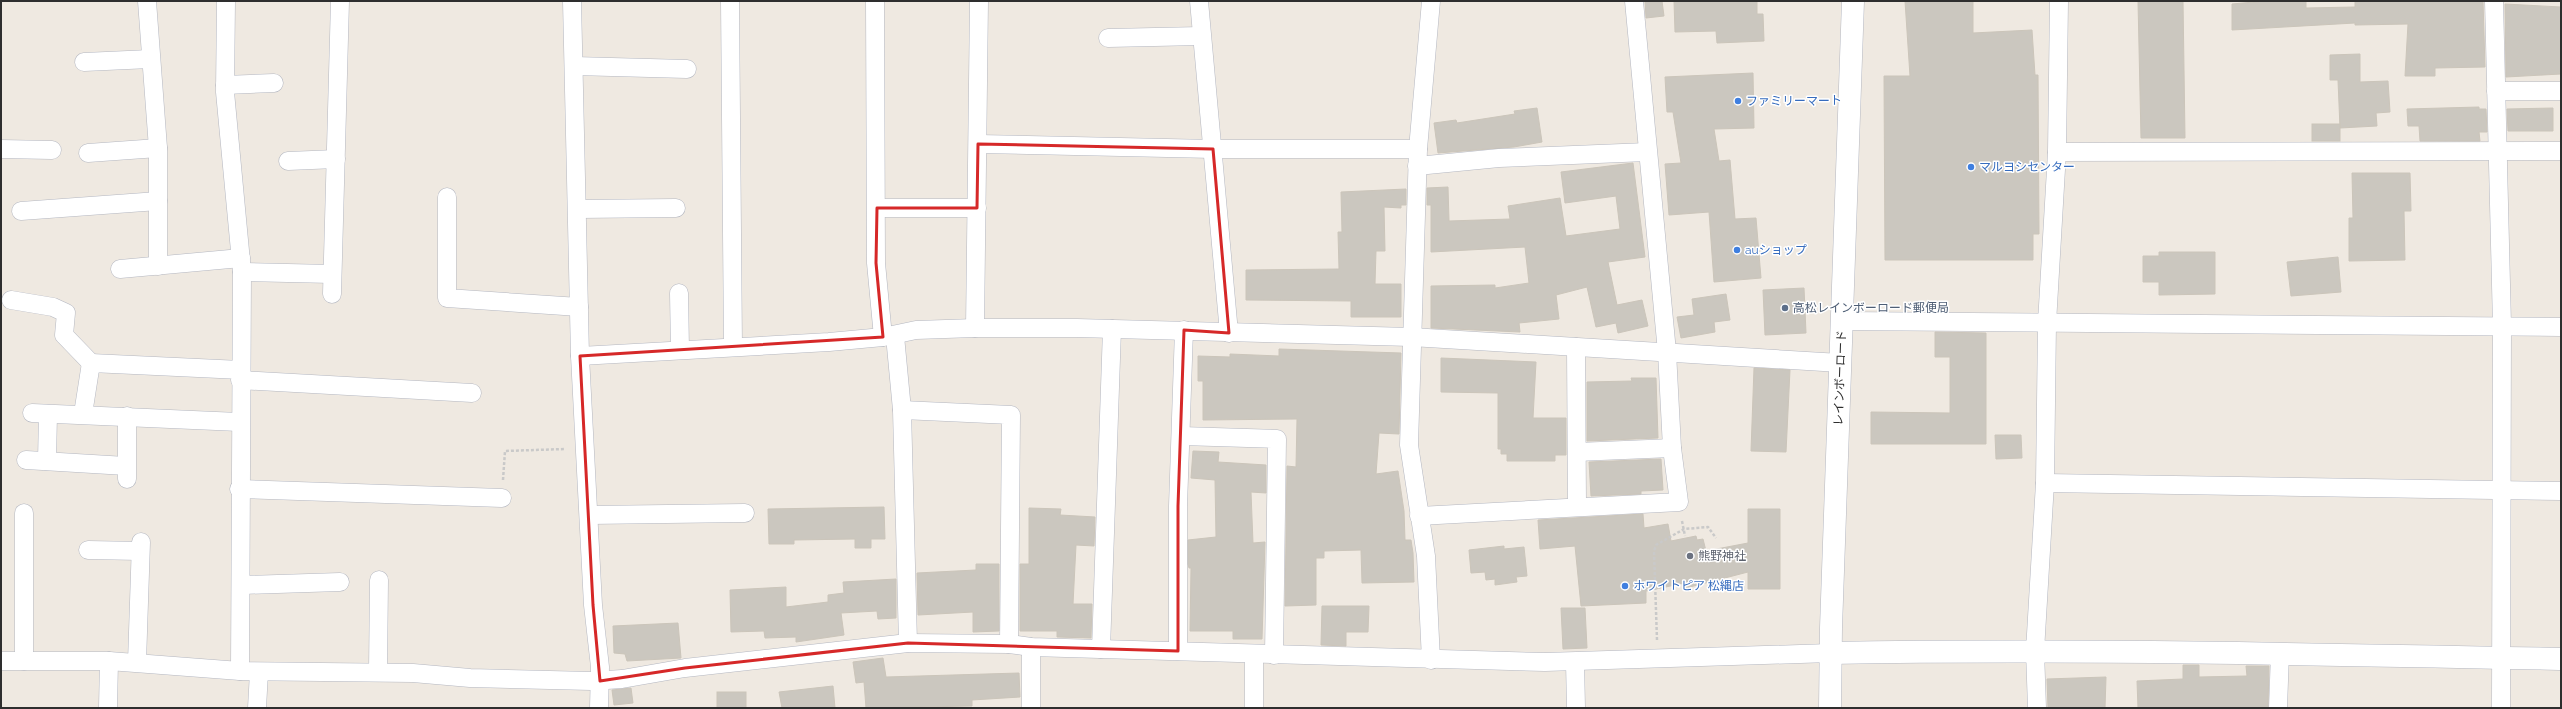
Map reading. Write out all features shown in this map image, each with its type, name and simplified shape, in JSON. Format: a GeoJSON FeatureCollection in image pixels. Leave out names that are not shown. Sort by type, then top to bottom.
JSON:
{"type":"FeatureCollection","features":[{"type":"Feature","properties":{"kind":"street"},"geometry":{"type":"LineString","coordinates":[[147,1],[150,59],[158,148],[158,266]]}},
{"type":"Feature","properties":{"kind":"street"},"geometry":{"type":"LineString","coordinates":[[226,1],[225,84],[241,265],[239,488],[242,584],[240,671]]}},
{"type":"Feature","properties":{"kind":"street"},"geometry":{"type":"LineString","coordinates":[[332,294],[340,1]]}},
{"type":"Feature","properties":{"kind":"street"},"geometry":{"type":"LineString","coordinates":[[572,1],[578,209],[580,356],[593,605],[600,681],[599,708]]}},
{"type":"Feature","properties":{"kind":"street"},"geometry":{"type":"LineString","coordinates":[[730,1],[732,347]]}},
{"type":"Feature","properties":{"kind":"street"},"geometry":{"type":"LineString","coordinates":[[875,1],[877,208],[876,263],[902,410],[908,643]]}},
{"type":"Feature","properties":{"kind":"street"},"geometry":{"type":"LineString","coordinates":[[975,328],[979,1]]}},
{"type":"Feature","properties":{"kind":"street"},"geometry":{"type":"LineString","coordinates":[[1199,1],[1229,333]]}},
{"type":"Feature","properties":{"kind":"street"},"geometry":{"type":"LineString","coordinates":[[1431,1],[1418,157],[1411,337],[1409,445],[1426,556],[1431,660]]}},
{"type":"Feature","properties":{"kind":"street"},"geometry":{"type":"LineString","coordinates":[[1419,516],[1577,506],[1679,502],[1672,448],[1667,352],[1634,1]]}},
{"type":"Feature","properties":{"kind":"street","name":"レインボーロード"},"geometry":{"type":"LineString","coordinates":[[1830,708],[1830,653],[1853,1]]}},
{"type":"Feature","properties":{"kind":"street"},"geometry":{"type":"LineString","coordinates":[[2037,708],[2035,651],[2045,483],[2047,323],[2057,152],[2059,1]]}},
{"type":"Feature","properties":{"kind":"street"},"geometry":{"type":"LineString","coordinates":[[2494,1],[2502,325],[2503,492],[2500,658],[2501,708]]}},
{"type":"Feature","properties":{"kind":"street"},"geometry":{"type":"LineString","coordinates":[[1108,38],[1201,36]]}},
{"type":"Feature","properties":{"kind":"street"},"geometry":{"type":"LineString","coordinates":[[84,62],[150,59]]}},
{"type":"Feature","properties":{"kind":"street"},"geometry":{"type":"LineString","coordinates":[[574,66],[687,69]]}},
{"type":"Feature","properties":{"kind":"street"},"geometry":{"type":"LineString","coordinates":[[225,84],[274,83]]}},
{"type":"Feature","properties":{"kind":"street"},"geometry":{"type":"LineString","coordinates":[[2496,91],[2561,91]]}},
{"type":"Feature","properties":{"kind":"street"},"geometry":{"type":"LineString","coordinates":[[978,144],[1213,149],[1418,157],[1499,158],[1647,152]]}},
{"type":"Feature","properties":{"kind":"street"},"geometry":{"type":"LineString","coordinates":[[88,153],[158,148]]}},
{"type":"Feature","properties":{"kind":"street"},"geometry":{"type":"LineString","coordinates":[[1,149],[52,150]]}},
{"type":"Feature","properties":{"kind":"street"},"geometry":{"type":"LineString","coordinates":[[2057,152],[2561,151]]}},
{"type":"Feature","properties":{"kind":"street"},"geometry":{"type":"LineString","coordinates":[[288,161],[336,160]]}},
{"type":"Feature","properties":{"kind":"street"},"geometry":{"type":"LineString","coordinates":[[447,197],[447,298],[579,307]]}},
{"type":"Feature","properties":{"kind":"street"},"geometry":{"type":"LineString","coordinates":[[21,211],[158,201]]}},
{"type":"Feature","properties":{"kind":"street"},"geometry":{"type":"LineString","coordinates":[[578,209],[676,208]]}},
{"type":"Feature","properties":{"kind":"street"},"geometry":{"type":"LineString","coordinates":[[877,208],[977,208]]}},
{"type":"Feature","properties":{"kind":"street"},"geometry":{"type":"LineString","coordinates":[[120,269],[158,266],[241,265],[332,274]]}},
{"type":"Feature","properties":{"kind":"street"},"geometry":{"type":"LineString","coordinates":[[679,293],[680,350]]}},
{"type":"Feature","properties":{"kind":"street"},"geometry":{"type":"LineString","coordinates":[[11,300],[53,307],[66,313],[64,335],[91,363],[472,393]]}},
{"type":"Feature","properties":{"kind":"street"},"geometry":{"type":"LineString","coordinates":[[1842,321],[2502,325],[2561,327]]}},
{"type":"Feature","properties":{"kind":"street"},"geometry":{"type":"LineString","coordinates":[[580,356],[889,336],[916,330],[975,328],[1184,330],[1229,333],[1411,337],[1840,363]]}},
{"type":"Feature","properties":{"kind":"street"},"geometry":{"type":"LineString","coordinates":[[1101,649],[1112,329]]}},
{"type":"Feature","properties":{"kind":"street"},"geometry":{"type":"LineString","coordinates":[[1178,651],[1178,506],[1184,330]]}},
{"type":"Feature","properties":{"kind":"street"},"geometry":{"type":"LineString","coordinates":[[1576,348],[1577,506]]}},
{"type":"Feature","properties":{"kind":"street"},"geometry":{"type":"LineString","coordinates":[[83,414],[91,363]]}},
{"type":"Feature","properties":{"kind":"street"},"geometry":{"type":"LineString","coordinates":[[902,410],[1011,415],[1009,644]]}},
{"type":"Feature","properties":{"kind":"street"},"geometry":{"type":"LineString","coordinates":[[47,461],[40,414],[83,414],[240,422]]}},
{"type":"Feature","properties":{"kind":"street"},"geometry":{"type":"LineString","coordinates":[[26,460],[47,461],[126,473],[127,416]]}},
{"type":"Feature","properties":{"kind":"street"},"geometry":{"type":"LineString","coordinates":[[1181,436],[1277,439],[1274,655]]}},
{"type":"Feature","properties":{"kind":"street"},"geometry":{"type":"LineString","coordinates":[[1577,452],[1672,448]]}},
{"type":"Feature","properties":{"kind":"street"},"geometry":{"type":"LineString","coordinates":[[2045,483],[2503,492],[2561,491]]}},
{"type":"Feature","properties":{"kind":"street"},"geometry":{"type":"LineString","coordinates":[[239,488],[502,498]]}},
{"type":"Feature","properties":{"kind":"street"},"geometry":{"type":"LineString","coordinates":[[24,512],[24,661]]}},
{"type":"Feature","properties":{"kind":"street"},"geometry":{"type":"LineString","coordinates":[[588,515],[745,513]]}},
{"type":"Feature","properties":{"kind":"street"},"geometry":{"type":"LineString","coordinates":[[88,550],[140,547],[137,662]]}},
{"type":"Feature","properties":{"kind":"street"},"geometry":{"type":"LineString","coordinates":[[378,672],[379,580]]}},
{"type":"Feature","properties":{"kind":"street"},"geometry":{"type":"LineString","coordinates":[[242,584],[340,582]]}},
{"type":"Feature","properties":{"kind":"street"},"geometry":{"type":"LineString","coordinates":[[1,661],[110,661],[259,672],[378,672],[600,681],[685,668],[908,643],[1009,644],[1031,647],[1178,651],[1254,655],[1575,662],[1830,653],[2035,651],[2280,653],[2561,659]]}},
{"type":"Feature","properties":{"kind":"street"},"geometry":{"type":"LineString","coordinates":[[1031,647],[1031,708]]}},
{"type":"Feature","properties":{"kind":"street"},"geometry":{"type":"LineString","coordinates":[[2278,708],[2280,653]]}},
{"type":"Feature","properties":{"kind":"street"},"geometry":{"type":"LineString","coordinates":[[1254,655],[1254,708]]}},
{"type":"Feature","properties":{"kind":"street"},"geometry":{"type":"LineString","coordinates":[[108,708],[110,661]]}},
{"type":"Feature","properties":{"kind":"street"},"geometry":{"type":"LineString","coordinates":[[1575,662],[1576,708]]}},
{"type":"Feature","properties":{"kind":"street"},"geometry":{"type":"LineString","coordinates":[[257,708],[259,672]]}},
{"type":"Feature","properties":{"kind":"path"},"geometry":{"type":"LineString","coordinates":[[502,498],[505,451],[584,448]]}},
{"type":"Feature","properties":{"kind":"path"},"geometry":{"type":"LineString","coordinates":[[1658,659],[1654,551],[1656,545],[1684,529],[1708,527],[1716,538]]}},
{"type":"Feature","properties":{"kind":"highlighted area"},"geometry":{"type":"Polygon","coordinates":[[[978,144],[1213,149],[1229,333],[1184,330],[1178,506],[1178,651],[908,643],[685,668],[600,681],[593,605],[580,356],[883,337],[876,263],[877,208],[977,208],[978,144]]]}},
{"type":"Feature","properties":{"kind":"building"},"geometry":{"type":"Polygon","coordinates":[[[1645,1],[1662,1],[1664,16],[1646,18],[1645,1]]]}},
{"type":"Feature","properties":{"kind":"building"},"geometry":{"type":"Polygon","coordinates":[[[1674,1],[1757,1],[1757,14],[1763,14],[1764,41],[1717,43],[1716,31],[1675,32],[1674,1]]]}},
{"type":"Feature","properties":{"kind":"building"},"geometry":{"type":"Polygon","coordinates":[[[1905,1],[1973,1],[1973,33],[2032,30],[2035,75],[2038,75],[2039,234],[2033,234],[2033,260],[1885,260],[1884,76],[1910,76],[1905,1]]]}},
{"type":"Feature","properties":{"kind":"building"},"geometry":{"type":"Polygon","coordinates":[[[2138,1],[2183,1],[2185,138],[2141,138],[2138,1]]]}},
{"type":"Feature","properties":{"kind":"building"},"geometry":{"type":"Polygon","coordinates":[[[2265,1],[2306,1],[2306,8],[2355,7],[2355,1],[2483,1],[2485,67],[2435,68],[2435,76],[2405,76],[2408,24],[2355,25],[2355,23],[2232,30],[2232,4],[2265,1]]]}},
{"type":"Feature","properties":{"kind":"building"},"geometry":{"type":"Polygon","coordinates":[[[2505,4],[2561,7],[2561,74],[2506,77],[2505,4]]]}},
{"type":"Feature","properties":{"kind":"building"},"geometry":{"type":"Polygon","coordinates":[[[2360,54],[2360,82],[2388,81],[2390,112],[2376,113],[2377,126],[2340,128],[2338,80],[2330,80],[2330,55],[2360,54]]]}},
{"type":"Feature","properties":{"kind":"building"},"geometry":{"type":"Polygon","coordinates":[[[1753,73],[1754,128],[1714,129],[1719,161],[1730,160],[1735,219],[1756,218],[1761,278],[1714,282],[1709,212],[1669,215],[1665,164],[1681,163],[1673,112],[1667,112],[1665,77],[1753,73]]]}},
{"type":"Feature","properties":{"kind":"building"},"geometry":{"type":"Polygon","coordinates":[[[2479,107],[2479,109],[2486,109],[2487,132],[2479,132],[2480,141],[2420,141],[2419,126],[2408,126],[2407,109],[2479,107]]]}},
{"type":"Feature","properties":{"kind":"building"},"geometry":{"type":"Polygon","coordinates":[[[1537,108],[1542,142],[1514,147],[1438,153],[1434,123],[1456,120],[1457,123],[1515,114],[1514,111],[1537,108]]]}},
{"type":"Feature","properties":{"kind":"building"},"geometry":{"type":"Polygon","coordinates":[[[2553,108],[2553,131],[2508,131],[2507,109],[2553,108]]]}},
{"type":"Feature","properties":{"kind":"building"},"geometry":{"type":"Polygon","coordinates":[[[2312,124],[2340,124],[2340,141],[2312,141],[2312,124]]]}},
{"type":"Feature","properties":{"kind":"building"},"geometry":{"type":"Polygon","coordinates":[[[1633,163],[1645,257],[1608,262],[1617,305],[1642,300],[1648,326],[1618,333],[1616,323],[1596,327],[1587,287],[1556,295],[1559,319],[1519,323],[1520,332],[1431,328],[1431,286],[1495,285],[1495,288],[1529,283],[1525,247],[1431,252],[1431,205],[1427,205],[1427,188],[1448,187],[1449,221],[1510,219],[1508,206],[1560,198],[1566,236],[1620,229],[1616,196],[1565,203],[1561,172],[1633,163]]]}},
{"type":"Feature","properties":{"kind":"building"},"geometry":{"type":"Polygon","coordinates":[[[2352,173],[2410,173],[2411,211],[2404,211],[2405,260],[2349,261],[2349,218],[2353,218],[2352,173]]]}},
{"type":"Feature","properties":{"kind":"building"},"geometry":{"type":"Polygon","coordinates":[[[1406,189],[1406,205],[1401,205],[1401,208],[1384,207],[1385,251],[1376,251],[1375,284],[1401,284],[1401,317],[1351,317],[1351,301],[1246,300],[1246,270],[1339,269],[1338,232],[1342,232],[1341,192],[1406,189]]]}},
{"type":"Feature","properties":{"kind":"building"},"geometry":{"type":"Polygon","coordinates":[[[2159,252],[2215,252],[2215,294],[2159,295],[2159,282],[2143,282],[2143,256],[2159,256],[2159,252]]]}},
{"type":"Feature","properties":{"kind":"building"},"geometry":{"type":"Polygon","coordinates":[[[2338,257],[2341,292],[2291,296],[2287,262],[2338,257]]]}},
{"type":"Feature","properties":{"kind":"building"},"geometry":{"type":"Polygon","coordinates":[[[1804,288],[1806,333],[1765,335],[1763,290],[1804,288]]]}},
{"type":"Feature","properties":{"kind":"building"},"geometry":{"type":"Polygon","coordinates":[[[1726,294],[1730,320],[1714,322],[1715,332],[1681,338],[1677,317],[1694,315],[1692,299],[1726,294]]]}},
{"type":"Feature","properties":{"kind":"building"},"geometry":{"type":"Polygon","coordinates":[[[1935,332],[1986,333],[1986,444],[1871,444],[1871,412],[1950,413],[1950,357],[1935,357],[1935,332]]]}},
{"type":"Feature","properties":{"kind":"building"},"geometry":{"type":"Polygon","coordinates":[[[1279,349],[1401,353],[1399,434],[1379,433],[1376,474],[1398,471],[1404,511],[1405,540],[1411,540],[1413,553],[1414,582],[1362,583],[1361,550],[1324,551],[1324,558],[1316,558],[1316,605],[1285,606],[1287,466],[1296,467],[1297,419],[1203,420],[1203,381],[1198,381],[1198,356],[1230,357],[1230,354],[1279,356],[1279,349]]]}},
{"type":"Feature","properties":{"kind":"building"},"geometry":{"type":"Polygon","coordinates":[[[1441,358],[1536,362],[1533,418],[1566,418],[1566,455],[1555,455],[1555,461],[1507,461],[1507,454],[1501,454],[1501,449],[1498,449],[1498,393],[1441,392],[1441,358]]]}},
{"type":"Feature","properties":{"kind":"building"},"geometry":{"type":"Polygon","coordinates":[[[1754,368],[1790,370],[1786,452],[1751,451],[1754,368]]]}},
{"type":"Feature","properties":{"kind":"building"},"geometry":{"type":"Polygon","coordinates":[[[1631,378],[1656,378],[1658,438],[1587,441],[1587,382],[1632,381],[1631,378]]]}},
{"type":"Feature","properties":{"kind":"building"},"geometry":{"type":"Polygon","coordinates":[[[1995,435],[2021,435],[2022,458],[1996,459],[1995,435]]]}},
{"type":"Feature","properties":{"kind":"building"},"geometry":{"type":"Polygon","coordinates":[[[1193,451],[1219,452],[1218,462],[1266,465],[1266,493],[1251,492],[1253,543],[1265,542],[1262,639],[1233,639],[1233,631],[1190,631],[1191,568],[1189,568],[1188,564],[1188,540],[1216,537],[1215,480],[1191,478],[1193,451]]]}},
{"type":"Feature","properties":{"kind":"building"},"geometry":{"type":"Polygon","coordinates":[[[1661,459],[1663,490],[1641,491],[1641,494],[1591,496],[1589,462],[1661,459]]]}},
{"type":"Feature","properties":{"kind":"building"},"geometry":{"type":"Polygon","coordinates":[[[884,507],[885,539],[871,539],[871,548],[855,548],[855,539],[794,540],[794,544],[769,544],[768,509],[884,507]]]}},
{"type":"Feature","properties":{"kind":"building"},"geometry":{"type":"Polygon","coordinates":[[[1029,508],[1061,509],[1060,515],[1095,517],[1094,546],[1076,545],[1073,604],[1092,604],[1091,638],[1057,637],[1057,631],[1020,631],[1020,564],[1029,564],[1029,508]]]}},
{"type":"Feature","properties":{"kind":"building"},"geometry":{"type":"Polygon","coordinates":[[[1748,509],[1780,509],[1780,589],[1748,589],[1748,572],[1686,588],[1685,583],[1646,591],[1646,603],[1581,606],[1575,546],[1540,549],[1538,520],[1643,514],[1644,528],[1668,524],[1671,541],[1696,536],[1697,540],[1703,539],[1706,551],[1748,543],[1748,509]]]}},
{"type":"Feature","properties":{"kind":"building"},"geometry":{"type":"Polygon","coordinates":[[[1504,546],[1504,549],[1524,547],[1527,576],[1516,577],[1517,582],[1495,585],[1495,579],[1486,580],[1485,572],[1471,573],[1469,550],[1504,546]]]}},
{"type":"Feature","properties":{"kind":"building"},"geometry":{"type":"Polygon","coordinates":[[[976,564],[999,564],[999,631],[973,632],[973,612],[918,615],[917,573],[976,570],[976,564]]]}},
{"type":"Feature","properties":{"kind":"building"},"geometry":{"type":"Polygon","coordinates":[[[896,579],[896,618],[878,619],[877,611],[841,613],[844,635],[796,642],[796,637],[765,638],[764,631],[731,632],[730,590],[786,587],[786,607],[828,602],[828,595],[844,593],[843,582],[896,579]]]}},
{"type":"Feature","properties":{"kind":"building"},"geometry":{"type":"Polygon","coordinates":[[[1322,606],[1369,606],[1368,632],[1346,632],[1346,646],[1321,645],[1322,606]]]}},
{"type":"Feature","properties":{"kind":"building"},"geometry":{"type":"Polygon","coordinates":[[[1561,608],[1585,608],[1587,648],[1563,649],[1561,608]]]}},
{"type":"Feature","properties":{"kind":"building"},"geometry":{"type":"Polygon","coordinates":[[[678,623],[681,658],[627,661],[625,654],[614,653],[613,626],[678,623]]]}},
{"type":"Feature","properties":{"kind":"building"},"geometry":{"type":"Polygon","coordinates":[[[883,658],[886,677],[1019,673],[1020,697],[972,700],[972,706],[866,708],[864,682],[856,683],[853,662],[883,658]]]}},
{"type":"Feature","properties":{"kind":"building"},"geometry":{"type":"Polygon","coordinates":[[[2183,665],[2199,665],[2199,677],[2247,676],[2246,666],[2269,666],[2268,708],[2138,708],[2137,681],[2183,679],[2183,665]]]}},
{"type":"Feature","properties":{"kind":"building"},"geometry":{"type":"Polygon","coordinates":[[[2106,677],[2105,708],[2048,708],[2047,679],[2106,677]]]}},
{"type":"Feature","properties":{"kind":"building"},"geometry":{"type":"Polygon","coordinates":[[[833,686],[835,708],[782,708],[779,692],[833,686]]]}},
{"type":"Feature","properties":{"kind":"building"},"geometry":{"type":"Polygon","coordinates":[[[631,688],[633,703],[614,705],[612,690],[631,688]]]}},
{"type":"Feature","properties":{"kind":"building"},"geometry":{"type":"Polygon","coordinates":[[[717,692],[746,692],[746,708],[717,708],[717,692]]]}},
{"type":"Feature","properties":{"kind":"place","name":"ファミリーマート"},"geometry":{"type":"Point","coordinates":[1738,101]}},
{"type":"Feature","properties":{"kind":"place","name":"マルヨシセンター"},"geometry":{"type":"Point","coordinates":[1971,167]}},
{"type":"Feature","properties":{"kind":"place","name":"auショップ"},"geometry":{"type":"Point","coordinates":[1737,250]}},
{"type":"Feature","properties":{"kind":"place","name":"高松レインボーロード郵便局"},"geometry":{"type":"Point","coordinates":[1785,308]}},
{"type":"Feature","properties":{"kind":"place","name":"熊野神社"},"geometry":{"type":"Point","coordinates":[1690,556]}},
{"type":"Feature","properties":{"kind":"place","name":"ホワイトピア 松縄店"},"geometry":{"type":"Point","coordinates":[1625,586]}}]}
